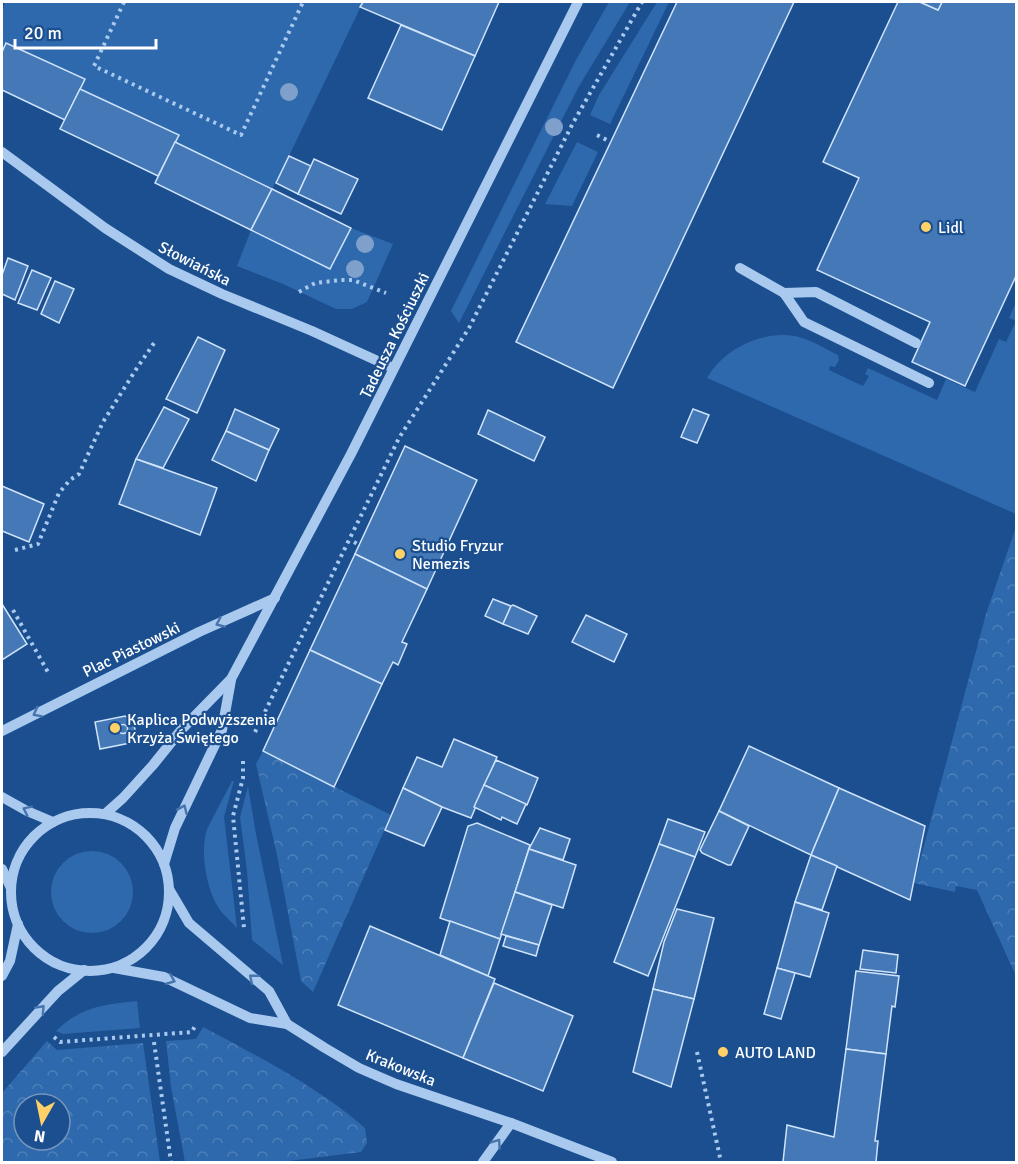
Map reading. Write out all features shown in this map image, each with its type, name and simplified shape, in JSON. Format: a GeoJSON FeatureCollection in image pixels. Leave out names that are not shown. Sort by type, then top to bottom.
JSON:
{"type":"FeatureCollection","features":[{"type":"Feature","properties":{"kind":"street","name":"Tadeusza Kościuszki"},"geometry":{"type":"LineString","coordinates":[[105,814],[138,782],[182,729],[231,679],[351,454],[578,2]]}},
{"type":"Feature","properties":{"kind":"street","name":"Słowiańska"},"geometry":{"type":"LineString","coordinates":[[2,152],[105,228],[169,268],[222,294],[393,368]]}},
{"type":"Feature","properties":{"kind":"street"},"geometry":{"type":"LineString","coordinates":[[740,268],[784,293],[804,322],[929,382]]}},
{"type":"Feature","properties":{"kind":"street"},"geometry":{"type":"LineString","coordinates":[[784,293],[816,292],[916,343]]}},
{"type":"Feature","properties":{"kind":"street","name":"Plac Piastowski"},"geometry":{"type":"LineString","coordinates":[[2,731],[199,632],[276,598]]}},
{"type":"Feature","properties":{"kind":"street","name":"Tadeusza Kościuszki"},"geometry":{"type":"LineString","coordinates":[[164,864],[175,828],[222,730],[231,679]]}},
{"type":"Feature","properties":{"kind":"street"},"geometry":{"type":"LineString","coordinates":[[2,796],[53,822]]}},
{"type":"Feature","properties":{"kind":"street"},"geometry":{"type":"LineString","coordinates":[[2,869],[10,886],[13,911],[23,936],[37,952],[54,963],[73,969],[94,971],[114,968],[134,958],[148,946],[160,929],[167,910],[170,889],[164,864],[151,840],[130,824],[105,814],[79,813],[53,822],[32,837],[17,860],[10,886]]}},
{"type":"Feature","properties":{"kind":"street","name":"Krakowska"},"geometry":{"type":"LineString","coordinates":[[170,889],[189,922],[269,991],[287,1024]]}},
{"type":"Feature","properties":{"kind":"street"},"geometry":{"type":"LineString","coordinates":[[2,976],[10,961],[18,924]]}},
{"type":"Feature","properties":{"kind":"street","name":"Krakowska"},"geometry":{"type":"LineString","coordinates":[[114,968],[164,977],[250,1018],[287,1024],[359,1068],[396,1084],[511,1123],[612,1162]]}},
{"type":"Feature","properties":{"kind":"street"},"geometry":{"type":"LineString","coordinates":[[2,1052],[58,991],[84,970]]}},
{"type":"Feature","properties":{"kind":"street"},"geometry":{"type":"LineString","coordinates":[[483,1162],[511,1123]]}},
{"type":"Feature","properties":{"kind":"path"},"geometry":{"type":"LineString","coordinates":[[124,2],[94,66],[241,135],[303,2]]}},
{"type":"Feature","properties":{"kind":"path"},"geometry":{"type":"LineString","coordinates":[[251,739],[399,438],[469,328],[578,114],[642,2]]}},
{"type":"Feature","properties":{"kind":"path"},"geometry":{"type":"LineString","coordinates":[[597,135],[611,142]]}},
{"type":"Feature","properties":{"kind":"path"},"geometry":{"type":"LineString","coordinates":[[294,296],[315,283],[341,280],[353,280],[386,293]]}},
{"type":"Feature","properties":{"kind":"path"},"geometry":{"type":"LineString","coordinates":[[15,550],[38,544],[59,493],[70,480],[79,474],[103,422],[153,344]]}},
{"type":"Feature","properties":{"kind":"path"},"geometry":{"type":"LineString","coordinates":[[354,542],[359,545]]}},
{"type":"Feature","properties":{"kind":"path"},"geometry":{"type":"LineString","coordinates":[[13,610],[49,674]]}},
{"type":"Feature","properties":{"kind":"path"},"geometry":{"type":"LineString","coordinates":[[243,757],[243,778],[233,816],[244,934]]}},
{"type":"Feature","properties":{"kind":"path"},"geometry":{"type":"LineString","coordinates":[[51,1035],[60,1042],[153,1035],[192,1032],[196,1024]]}},
{"type":"Feature","properties":{"kind":"path"},"geometry":{"type":"LineString","coordinates":[[154,1042],[171,1162]]}},
{"type":"Feature","properties":{"kind":"path"},"geometry":{"type":"LineString","coordinates":[[697,1052],[721,1162]]}},
{"type":"Feature","properties":{"kind":"green space"},"geometry":{"type":"Polygon","coordinates":[[[5,2],[363,2],[272,189],[175,142],[178,135],[80,89],[84,79],[6,43],[2,52],[2,13],[5,2]]]}},
{"type":"Feature","properties":{"kind":"green space"},"geometry":{"type":"Polygon","coordinates":[[[609,2],[630,2],[578,88],[459,323],[451,311],[576,60],[609,2]]]}},
{"type":"Feature","properties":{"kind":"green space"},"geometry":{"type":"Polygon","coordinates":[[[657,2],[669,2],[610,124],[590,115],[599,95],[657,2]]]}},
{"type":"Feature","properties":{"kind":"green space"},"geometry":{"type":"Polygon","coordinates":[[[577,142],[598,152],[572,206],[545,204],[577,142]]]}},
{"type":"Feature","properties":{"kind":"green space"},"geometry":{"type":"Polygon","coordinates":[[[351,228],[393,244],[367,302],[352,309],[336,309],[283,284],[237,266],[251,230],[330,269],[351,228]]]}},
{"type":"Feature","properties":{"kind":"green space"},"geometry":{"type":"Polygon","coordinates":[[[1016,302],[1016,321],[1009,318],[1016,302]]]}},
{"type":"Feature","properties":{"kind":"green space"},"geometry":{"type":"Polygon","coordinates":[[[1016,321],[1016,514],[707,378],[724,357],[735,349],[760,338],[786,335],[799,337],[838,355],[839,360],[835,367],[830,366],[829,370],[863,386],[869,376],[865,374],[868,368],[937,400],[946,379],[975,392],[999,339],[1006,342],[1016,321]]]}},
{"type":"Feature","properties":{"kind":"green space"},"geometry":{"type":"Polygon","coordinates":[[[1016,527],[1016,976],[977,890],[956,886],[955,892],[914,883],[986,614],[1016,527]]]}},
{"type":"Feature","properties":{"kind":"green space"},"geometry":{"type":"Polygon","coordinates":[[[263,751],[391,815],[313,992],[301,981],[277,855],[256,764],[263,751]]]}},
{"type":"Feature","properties":{"kind":"green space"},"geometry":{"type":"Polygon","coordinates":[[[234,781],[224,817],[237,928],[220,910],[214,899],[207,880],[204,859],[207,829],[234,781]]]}},
{"type":"Feature","properties":{"kind":"green space"},"geometry":{"type":"Polygon","coordinates":[[[248,786],[283,965],[252,940],[240,817],[248,786]]]}},
{"type":"Feature","properties":{"kind":"green space"},"geometry":{"type":"Polygon","coordinates":[[[92,851],[108,854],[121,863],[130,876],[133,892],[130,908],[121,921],[108,930],[92,933],[76,930],[63,921],[54,908],[51,892],[54,876],[63,863],[76,854],[92,851]]]}},
{"type":"Feature","properties":{"kind":"green space"},"geometry":{"type":"Polygon","coordinates":[[[137,1001],[140,1028],[63,1034],[56,1031],[74,1017],[94,1008],[137,1001]]]}},
{"type":"Feature","properties":{"kind":"green space"},"geometry":{"type":"Polygon","coordinates":[[[203,1027],[287,1073],[347,1113],[365,1128],[367,1143],[361,1152],[281,1162],[185,1162],[171,1087],[166,1041],[196,1039],[203,1027]]]}},
{"type":"Feature","properties":{"kind":"green space"},"geometry":{"type":"Polygon","coordinates":[[[47,1041],[57,1050],[143,1043],[160,1162],[2,1162],[2,1093],[47,1041]]]}},
{"type":"Feature","properties":{"kind":"building"},"geometry":{"type":"Polygon","coordinates":[[[363,2],[499,2],[475,56],[360,7],[363,2]]]}},
{"type":"Feature","properties":{"kind":"building"},"geometry":{"type":"Polygon","coordinates":[[[677,2],[794,2],[613,388],[516,342],[677,2]]]}},
{"type":"Feature","properties":{"kind":"building","name":"Lidl"},"geometry":{"type":"Polygon","coordinates":[[[898,2],[920,2],[938,10],[942,2],[1016,2],[1016,276],[965,386],[912,362],[930,322],[817,270],[859,178],[823,162],[898,2]]]}},
{"type":"Feature","properties":{"kind":"building"},"geometry":{"type":"Polygon","coordinates":[[[920,2],[942,2],[938,10],[920,2]]]}},
{"type":"Feature","properties":{"kind":"building"},"geometry":{"type":"Polygon","coordinates":[[[401,25],[475,56],[442,130],[368,98],[401,25]]]}},
{"type":"Feature","properties":{"kind":"building"},"geometry":{"type":"Polygon","coordinates":[[[6,43],[85,79],[65,120],[2,90],[2,52],[6,43]]]}},
{"type":"Feature","properties":{"kind":"building"},"geometry":{"type":"Polygon","coordinates":[[[80,89],[179,135],[158,176],[60,129],[80,89]]]}},
{"type":"Feature","properties":{"kind":"building"},"geometry":{"type":"Polygon","coordinates":[[[175,142],[272,189],[251,230],[155,183],[175,142]]]}},
{"type":"Feature","properties":{"kind":"building"},"geometry":{"type":"Polygon","coordinates":[[[289,156],[311,166],[298,194],[276,183],[289,156]]]}},
{"type":"Feature","properties":{"kind":"building"},"geometry":{"type":"Polygon","coordinates":[[[314,159],[358,179],[341,214],[298,194],[314,159]]]}},
{"type":"Feature","properties":{"kind":"building"},"geometry":{"type":"Polygon","coordinates":[[[272,189],[351,228],[330,269],[251,230],[272,189]]]}},
{"type":"Feature","properties":{"kind":"building"},"geometry":{"type":"Polygon","coordinates":[[[8,258],[28,266],[15,300],[2,294],[2,275],[8,258]]]}},
{"type":"Feature","properties":{"kind":"building"},"geometry":{"type":"Polygon","coordinates":[[[32,270],[51,278],[37,310],[18,303],[32,270]]]}},
{"type":"Feature","properties":{"kind":"building"},"geometry":{"type":"Polygon","coordinates":[[[55,281],[74,289],[59,323],[41,314],[55,281]]]}},
{"type":"Feature","properties":{"kind":"building"},"geometry":{"type":"Polygon","coordinates":[[[198,337],[225,350],[197,413],[166,399],[198,337]]]}},
{"type":"Feature","properties":{"kind":"building"},"geometry":{"type":"Polygon","coordinates":[[[164,407],[189,419],[163,468],[136,459],[164,407]]]}},
{"type":"Feature","properties":{"kind":"building"},"geometry":{"type":"Polygon","coordinates":[[[235,409],[279,429],[269,450],[226,431],[235,409]]]}},
{"type":"Feature","properties":{"kind":"building"},"geometry":{"type":"Polygon","coordinates":[[[693,409],[709,415],[697,443],[681,437],[693,409]]]}},
{"type":"Feature","properties":{"kind":"building"},"geometry":{"type":"Polygon","coordinates":[[[488,410],[545,437],[534,461],[478,434],[488,410]]]}},
{"type":"Feature","properties":{"kind":"building"},"geometry":{"type":"Polygon","coordinates":[[[226,431],[269,450],[256,481],[212,460],[226,431]]]}},
{"type":"Feature","properties":{"kind":"building"},"geometry":{"type":"Polygon","coordinates":[[[405,446],[477,480],[427,589],[355,554],[405,446]]]}},
{"type":"Feature","properties":{"kind":"building"},"geometry":{"type":"Polygon","coordinates":[[[136,459],[217,488],[200,535],[119,504],[136,459]]]}},
{"type":"Feature","properties":{"kind":"building"},"geometry":{"type":"Polygon","coordinates":[[[2,486],[44,504],[29,542],[2,531],[2,486]]]}},
{"type":"Feature","properties":{"kind":"building"},"geometry":{"type":"Polygon","coordinates":[[[355,554],[427,589],[402,642],[407,644],[398,665],[393,662],[382,684],[310,650],[355,554]]]}},
{"type":"Feature","properties":{"kind":"building"},"geometry":{"type":"Polygon","coordinates":[[[493,599],[511,606],[503,624],[485,616],[493,599]]]}},
{"type":"Feature","properties":{"kind":"building"},"geometry":{"type":"Polygon","coordinates":[[[2,604],[27,644],[2,660],[2,604]]]}},
{"type":"Feature","properties":{"kind":"building"},"geometry":{"type":"Polygon","coordinates":[[[513,605],[537,616],[528,634],[503,624],[513,605]]]}},
{"type":"Feature","properties":{"kind":"building"},"geometry":{"type":"Polygon","coordinates":[[[586,615],[627,634],[614,662],[572,642],[586,615]]]}},
{"type":"Feature","properties":{"kind":"building"},"geometry":{"type":"Polygon","coordinates":[[[310,650],[382,684],[334,787],[263,751],[310,650]]]}},
{"type":"Feature","properties":{"kind":"building","name":"Kaplica Podwyższenia Krzyża Świętego"},"geometry":{"type":"Polygon","coordinates":[[[125,716],[133,722],[136,733],[130,743],[100,749],[95,722],[125,716]]]}},
{"type":"Feature","properties":{"kind":"building"},"geometry":{"type":"Polygon","coordinates":[[[123,724],[128,729],[123,734],[118,729],[123,724]]]}},
{"type":"Feature","properties":{"kind":"building"},"geometry":{"type":"Polygon","coordinates":[[[454,739],[497,757],[471,818],[403,788],[417,757],[442,767],[454,739]]]}},
{"type":"Feature","properties":{"kind":"building"},"geometry":{"type":"Polygon","coordinates":[[[749,746],[839,788],[811,855],[719,811],[749,746]]]}},
{"type":"Feature","properties":{"kind":"building"},"geometry":{"type":"Polygon","coordinates":[[[496,760],[538,778],[527,805],[484,785],[496,760]]]}},
{"type":"Feature","properties":{"kind":"building"},"geometry":{"type":"Polygon","coordinates":[[[484,785],[526,804],[517,824],[502,817],[501,820],[474,807],[484,785]]]}},
{"type":"Feature","properties":{"kind":"building"},"geometry":{"type":"Polygon","coordinates":[[[403,788],[442,807],[424,846],[385,830],[403,788]]]}},
{"type":"Feature","properties":{"kind":"building"},"geometry":{"type":"Polygon","coordinates":[[[839,788],[925,826],[910,900],[811,855],[839,788]]]}},
{"type":"Feature","properties":{"kind":"building"},"geometry":{"type":"Polygon","coordinates":[[[719,811],[749,826],[731,865],[702,853],[700,850],[719,811]]]}},
{"type":"Feature","properties":{"kind":"building"},"geometry":{"type":"Polygon","coordinates":[[[668,819],[705,832],[695,857],[659,844],[668,819]]]}},
{"type":"Feature","properties":{"kind":"building"},"geometry":{"type":"Polygon","coordinates":[[[477,823],[530,845],[500,939],[440,918],[468,826],[477,823]]]}},
{"type":"Feature","properties":{"kind":"building"},"geometry":{"type":"Polygon","coordinates":[[[540,828],[570,839],[563,860],[529,849],[540,828]]]}},
{"type":"Feature","properties":{"kind":"building"},"geometry":{"type":"Polygon","coordinates":[[[659,844],[695,857],[648,976],[614,962],[659,844]]]}},
{"type":"Feature","properties":{"kind":"building"},"geometry":{"type":"Polygon","coordinates":[[[529,849],[576,865],[563,908],[515,892],[529,849]]]}},
{"type":"Feature","properties":{"kind":"building"},"geometry":{"type":"Polygon","coordinates":[[[811,855],[837,866],[822,910],[795,902],[811,855]]]}},
{"type":"Feature","properties":{"kind":"building"},"geometry":{"type":"Polygon","coordinates":[[[515,892],[552,905],[539,945],[501,934],[515,892]]]}},
{"type":"Feature","properties":{"kind":"building"},"geometry":{"type":"Polygon","coordinates":[[[795,902],[829,913],[810,977],[777,968],[795,902]]]}},
{"type":"Feature","properties":{"kind":"building"},"geometry":{"type":"Polygon","coordinates":[[[677,909],[714,918],[694,999],[653,989],[664,942],[677,909]]]}},
{"type":"Feature","properties":{"kind":"building"},"geometry":{"type":"Polygon","coordinates":[[[450,921],[500,939],[488,976],[440,955],[450,921]]]}},
{"type":"Feature","properties":{"kind":"building"},"geometry":{"type":"Polygon","coordinates":[[[370,926],[495,979],[463,1058],[338,1005],[370,926]]]}},
{"type":"Feature","properties":{"kind":"building"},"geometry":{"type":"Polygon","coordinates":[[[506,936],[539,945],[536,956],[503,946],[506,936]]]}},
{"type":"Feature","properties":{"kind":"building"},"geometry":{"type":"Polygon","coordinates":[[[863,950],[898,955],[896,973],[860,969],[863,950]]]}},
{"type":"Feature","properties":{"kind":"building"},"geometry":{"type":"Polygon","coordinates":[[[777,968],[795,973],[781,1019],[764,1014],[777,968]]]}},
{"type":"Feature","properties":{"kind":"building"},"geometry":{"type":"Polygon","coordinates":[[[856,971],[899,976],[895,1007],[892,1006],[886,1054],[846,1049],[856,971]]]}},
{"type":"Feature","properties":{"kind":"building"},"geometry":{"type":"Polygon","coordinates":[[[494,983],[573,1016],[543,1091],[463,1058],[494,983]]]}},
{"type":"Feature","properties":{"kind":"building"},"geometry":{"type":"Polygon","coordinates":[[[653,989],[694,999],[671,1087],[633,1072],[653,989]]]}},
{"type":"Feature","properties":{"kind":"building"},"geometry":{"type":"Polygon","coordinates":[[[846,1049],[886,1054],[875,1141],[878,1141],[876,1162],[783,1162],[787,1125],[834,1137],[846,1049]]]}},
{"type":"Feature","properties":{"kind":"place","name":"Lidl"},"geometry":{"type":"Point","coordinates":[926,227]}},
{"type":"Feature","properties":{"kind":"place","name":"Studio Fryzur Nemezis"},"geometry":{"type":"Point","coordinates":[400,554]}},
{"type":"Feature","properties":{"kind":"place","name":"Kaplica Podwyższenia Krzyża Świętego"},"geometry":{"type":"Point","coordinates":[115,728]}},
{"type":"Feature","properties":{"kind":"place","name":"AUTO LAND"},"geometry":{"type":"Point","coordinates":[723,1052]}}]}
